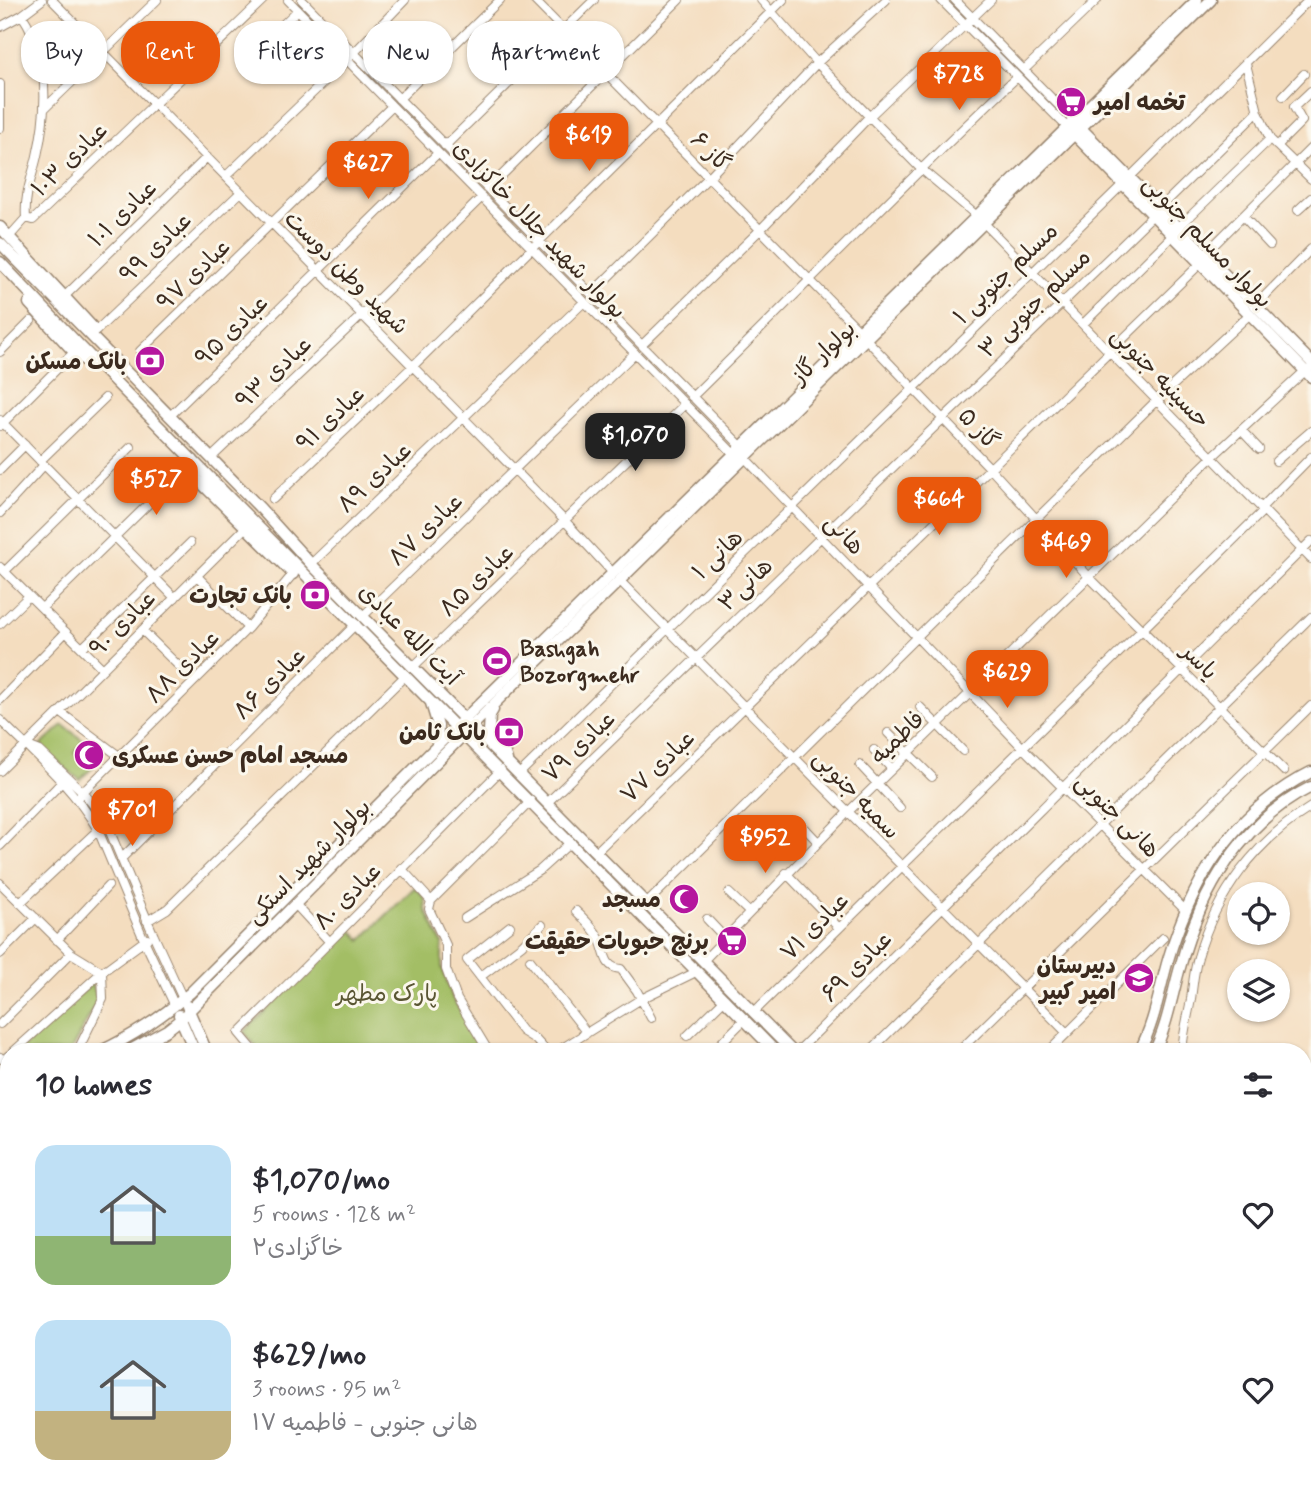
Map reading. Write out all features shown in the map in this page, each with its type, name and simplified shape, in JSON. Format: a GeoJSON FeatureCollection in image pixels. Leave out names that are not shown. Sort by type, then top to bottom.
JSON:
{"type":"FeatureCollection","features":[{"type":"Feature","properties":{"kind":"main road","name":"بولوار گاز"},"geometry":{"type":"LineString","coordinates":[[464,727],[1074,127],[1197,0]]}},
{"type":"Feature","properties":{"kind":"main road","name":"بولوار گاز"},"geometry":{"type":"LineString","coordinates":[[1074,127],[1211,0]]}},
{"type":"Feature","properties":{"kind":"main road","name":"بولوار مسلم جنوبی"},"geometry":{"type":"LineString","coordinates":[[1074,127],[1309,366]]}},
{"type":"Feature","properties":{"kind":"main road"},"geometry":{"type":"LineString","coordinates":[[0,227],[4,240],[65,296],[117,353],[123,368]]}},
{"type":"Feature","properties":{"kind":"main road","name":"آیت الله عبادی"},"geometry":{"type":"LineString","coordinates":[[4,240],[123,368],[261,509],[359,620],[505,766],[531,801],[725,999],[784,1043]]}},
{"type":"Feature","properties":{"kind":"main road","name":"آیت الله عبادی"},"geometry":{"type":"LineString","coordinates":[[0,262],[193,460],[249,523],[359,620]]}},
{"type":"Feature","properties":{"kind":"main road"},"geometry":{"type":"LineString","coordinates":[[0,270],[74,352],[112,379]]}},
{"type":"Feature","properties":{"kind":"main road"},"geometry":{"type":"LineString","coordinates":[[261,509],[249,523],[293,574]]}},
{"type":"Feature","properties":{"kind":"main road"},"geometry":{"type":"LineString","coordinates":[[267,547],[281,550]]}},
{"type":"Feature","properties":{"kind":"main road","name":"بولوار گاز"},"geometry":{"type":"LineString","coordinates":[[464,727],[502,696],[616,577]]}},
{"type":"Feature","properties":{"kind":"main road","name":"آیت الله عبادی"},"geometry":{"type":"LineString","coordinates":[[409,671],[428,697],[464,727]]}},
{"type":"Feature","properties":{"kind":"main road"},"geometry":{"type":"LineString","coordinates":[[502,696],[488,724],[492,736],[503,747],[505,766]]}},
{"type":"Feature","properties":{"kind":"main road"},"geometry":{"type":"LineString","coordinates":[[428,697],[438,726],[437,746]]}},
{"type":"Feature","properties":{"kind":"main road","name":"بولوار شهید استکی"},"geometry":{"type":"LineString","coordinates":[[118,1043],[161,1018],[179,1002],[437,746],[464,727]]}},
{"type":"Feature","properties":{"kind":"main road","name":"بولوار شهید استکی"},"geometry":{"type":"LineString","coordinates":[[143,1043],[181,1019],[464,727]]}},
{"type":"Feature","properties":{"kind":"main road","name":"آیت الله عبادی"},"geometry":{"type":"LineString","coordinates":[[505,766],[519,774],[548,802],[703,961],[770,1043]]}},
{"type":"Feature","properties":{"kind":"main road"},"geometry":{"type":"LineString","coordinates":[[1143,1043],[1154,1018],[1185,910],[1215,853],[1251,813],[1273,795],[1311,772]]}},
{"type":"Feature","properties":{"kind":"main road"},"geometry":{"type":"LineString","coordinates":[[1157,1043],[1189,939],[1213,882],[1226,861],[1259,822],[1311,787]]}},
{"type":"Feature","properties":{"kind":"main road"},"geometry":{"type":"LineString","coordinates":[[179,1002],[189,1010],[203,1043]]}},
{"type":"Feature","properties":{"kind":"main road"},"geometry":{"type":"LineString","coordinates":[[179,1002],[181,1019],[191,1043]]}},
{"type":"Feature","properties":{"kind":"street"},"geometry":{"type":"LineString","coordinates":[[0,27],[42,0]]}},
{"type":"Feature","properties":{"kind":"street","name":"شهید وطن دوست"},"geometry":{"type":"LineString","coordinates":[[52,0],[73,21]]}},
{"type":"Feature","properties":{"kind":"street"},"geometry":{"type":"LineString","coordinates":[[107,48],[157,0]]}},
{"type":"Feature","properties":{"kind":"street"},"geometry":{"type":"LineString","coordinates":[[155,104],[263,0]]}},
{"type":"Feature","properties":{"kind":"street","name":"بولوار شهید جلال خاکزادی"},"geometry":{"type":"LineString","coordinates":[[288,0],[309,21]]}},
{"type":"Feature","properties":{"kind":"street"},"geometry":{"type":"LineString","coordinates":[[302,0],[642,345],[740,453]]}},
{"type":"Feature","properties":{"kind":"street"},"geometry":{"type":"LineString","coordinates":[[349,58],[405,0]]}},
{"type":"Feature","properties":{"kind":"street"},"geometry":{"type":"LineString","coordinates":[[399,99],[500,0]]}},
{"type":"Feature","properties":{"kind":"street","name":"گاز ۶"},"geometry":{"type":"LineString","coordinates":[[534,0],[555,21]]}},
{"type":"Feature","properties":{"kind":"street"},"geometry":{"type":"LineString","coordinates":[[573,21],[594,0]]}},
{"type":"Feature","properties":{"kind":"street"},"geometry":{"type":"LineString","coordinates":[[624,54],[679,0]]}},
{"type":"Feature","properties":{"kind":"street","name":"حسینیه جنوبی"},"geometry":{"type":"LineString","coordinates":[[761,0],[817,63],[920,168],[980,220],[1311,559]]}},
{"type":"Feature","properties":{"kind":"street","name":"عبادی ۹۱"},"geometry":{"type":"LineString","coordinates":[[273,499],[413,366],[783,0]]}},
{"type":"Feature","properties":{"kind":"street"},"geometry":{"type":"LineString","coordinates":[[591,294],[709,177],[817,63],[886,0]]}},
{"type":"Feature","properties":{"kind":"street"},"geometry":{"type":"LineString","coordinates":[[941,0],[1017,77],[1074,127]]}},
{"type":"Feature","properties":{"kind":"street"},"geometry":{"type":"LineString","coordinates":[[955,0],[1024,70],[1074,127]]}},
{"type":"Feature","properties":{"kind":"street"},"geometry":{"type":"LineString","coordinates":[[642,345],[761,229],[870,116],[991,0]]}},
{"type":"Feature","properties":{"kind":"street"},"geometry":{"type":"LineString","coordinates":[[1024,70],[1097,0]]}},
{"type":"Feature","properties":{"kind":"street","name":"۱ مسلم جنوبی"},"geometry":{"type":"LineString","coordinates":[[793,506],[1308,2]]}},
{"type":"Feature","properties":{"kind":"street"},"geometry":{"type":"LineString","coordinates":[[287,21],[298,10]]}},
{"type":"Feature","properties":{"kind":"street"},"geometry":{"type":"LineString","coordinates":[[22,15],[31,29],[40,53],[45,80],[45,108],[37,156],[24,201],[26,218]]}},
{"type":"Feature","properties":{"kind":"street","name":"شهید وطن دوست"},"geometry":{"type":"LineString","coordinates":[[107,56],[565,521],[616,577]]}},
{"type":"Feature","properties":{"kind":"street","name":"بولوار شهید جلال خاکزادی"},"geometry":{"type":"LineString","coordinates":[[349,62],[685,404],[740,453]]}},
{"type":"Feature","properties":{"kind":"street"},"geometry":{"type":"LineString","coordinates":[[1246,64],[1258,112],[1270,139],[1311,179]]}},
{"type":"Feature","properties":{"kind":"street"},"geometry":{"type":"LineString","coordinates":[[1283,96],[1304,74]]}},
{"type":"Feature","properties":{"kind":"street"},"geometry":{"type":"LineString","coordinates":[[692,397],[920,168],[1017,77]]}},
{"type":"Feature","properties":{"kind":"street"},"geometry":{"type":"LineString","coordinates":[[0,83],[0,128]]}},
{"type":"Feature","properties":{"kind":"street"},"geometry":{"type":"LineString","coordinates":[[45,108],[70,84]]}},
{"type":"Feature","properties":{"kind":"street"},"geometry":{"type":"LineString","coordinates":[[226,176],[322,84]]}},
{"type":"Feature","properties":{"kind":"street"},"geometry":{"type":"LineString","coordinates":[[446,146],[509,84]]}},
{"type":"Feature","properties":{"kind":"street"},"geometry":{"type":"LineString","coordinates":[[488,189],[593,84]]}},
{"type":"Feature","properties":{"kind":"street","name":"گاز ۶"},"geometry":{"type":"LineString","coordinates":[[617,84],[863,335]]}},
{"type":"Feature","properties":{"kind":"street"},"geometry":{"type":"LineString","coordinates":[[1277,146],[1302,121],[1294,107],[1311,91]]}},
{"type":"Feature","properties":{"kind":"street","name":"عبادی ۱۰۳"},"geometry":{"type":"LineString","coordinates":[[4,240],[26,218],[33,220],[155,104]]}},
{"type":"Feature","properties":{"kind":"street","name":"عبادی ۹۷"},"geometry":{"type":"LineString","coordinates":[[140,351],[392,106]]}},
{"type":"Feature","properties":{"kind":"street","name":"مسلم جنوبی ۳"},"geometry":{"type":"LineString","coordinates":[[822,537],[1258,112]]}},
{"type":"Feature","properties":{"kind":"street"},"geometry":{"type":"LineString","coordinates":[[1083,324],[1270,139]]}},
{"type":"Feature","properties":{"kind":"street","name":"عبادی ۷۷"},"geometry":{"type":"LineString","coordinates":[[596,852],[1109,351],[1311,148]]}},
{"type":"Feature","properties":{"kind":"street","name":"عبادی ۹۵"},"geometry":{"type":"LineString","coordinates":[[170,416],[438,153]]}},
{"type":"Feature","properties":{"kind":"street","name":"عبادی ۱۰۱"},"geometry":{"type":"LineString","coordinates":[[65,296],[207,157]]}},
{"type":"Feature","properties":{"kind":"street","name":"عبادی ۹۹"},"geometry":{"type":"LineString","coordinates":[[96,331],[241,192]]}},
{"type":"Feature","properties":{"kind":"street","name":"عبادی ۹۳"},"geometry":{"type":"LineString","coordinates":[[211,458],[482,197]]}},
{"type":"Feature","properties":{"kind":"street"},"geometry":{"type":"LineString","coordinates":[[1298,210],[1311,198]]}},
{"type":"Feature","properties":{"kind":"street"},"geometry":{"type":"LineString","coordinates":[[1243,216],[1269,245]]}},
{"type":"Feature","properties":{"kind":"street"},"geometry":{"type":"LineString","coordinates":[[647,903],[1157,400],[1253,310],[1311,250]]}},
{"type":"Feature","properties":{"kind":"street","name":"عبادی ۸۹"},"geometry":{"type":"LineString","coordinates":[[311,564],[584,302]]}},
{"type":"Feature","properties":{"kind":"street"},"geometry":{"type":"LineString","coordinates":[[0,352],[30,321]]}},
{"type":"Feature","properties":{"kind":"street","name":"گاز ۵"},"geometry":{"type":"LineString","coordinates":[[863,335],[1089,577]]}},
{"type":"Feature","properties":{"kind":"street","name":"عبادی ۸۷"},"geometry":{"type":"LineString","coordinates":[[359,620],[635,353]]}},
{"type":"Feature","properties":{"kind":"street"},"geometry":{"type":"LineString","coordinates":[[69,357],[1,423],[175,597]]}},
{"type":"Feature","properties":{"kind":"street","name":"فاطمیه"},"geometry":{"type":"LineString","coordinates":[[703,961],[786,873],[877,783],[1309,366]]}},
{"type":"Feature","properties":{"kind":"street"},"geometry":{"type":"LineString","coordinates":[[0,513],[42,463],[105,398]]}},
{"type":"Feature","properties":{"kind":"street","name":"عبادی ۸۵"},"geometry":{"type":"LineString","coordinates":[[147,921],[167,909],[685,404]]}},
{"type":"Feature","properties":{"kind":"street"},"geometry":{"type":"LineString","coordinates":[[1241,430],[1259,449]]}},
{"type":"Feature","properties":{"kind":"street"},"geometry":{"type":"LineString","coordinates":[[1276,461],[1311,431]]}},
{"type":"Feature","properties":{"kind":"street"},"geometry":{"type":"LineString","coordinates":[[0,470],[24,445]]}},
{"type":"Feature","properties":{"kind":"street"},"geometry":{"type":"LineString","coordinates":[[103,669],[2,569],[131,447]]}},
{"type":"Feature","properties":{"kind":"street","name":"هانی"},"geometry":{"type":"LineString","coordinates":[[740,453],[970,693]]}},
{"type":"Feature","properties":{"kind":"street","name":"عبادی ۷۱"},"geometry":{"type":"LineString","coordinates":[[722,1043],[1142,630],[1311,457]]}},
{"type":"Feature","properties":{"kind":"street"},"geometry":{"type":"LineString","coordinates":[[42,608],[177,476]]}},
{"type":"Feature","properties":{"kind":"street","name":"هانی ۱"},"geometry":{"type":"LineString","coordinates":[[519,774],[793,506]]}},
{"type":"Feature","properties":{"kind":"street","name":"عبادی ۹۰"},"geometry":{"type":"LineString","coordinates":[[0,771],[249,523]]}},
{"type":"Feature","properties":{"kind":"street","name":"هانی۳"},"geometry":{"type":"LineString","coordinates":[[696,659],[822,537]]}},
{"type":"Feature","properties":{"kind":"street","name":"عبادی ۶۹"},"geometry":{"type":"LineString","coordinates":[[804,1043],[1311,541]]}},
{"type":"Feature","properties":{"kind":"street"},"geometry":{"type":"LineString","coordinates":[[82,648],[190,543]]}},
{"type":"Feature","properties":{"kind":"street"},"geometry":{"type":"LineString","coordinates":[[290,559],[293,574]]}},
{"type":"Feature","properties":{"kind":"street","name":"عبادی ۸۸"},"geometry":{"type":"LineString","coordinates":[[80,795],[248,628],[293,574]]}},
{"type":"Feature","properties":{"kind":"street"},"geometry":{"type":"LineString","coordinates":[[197,576],[248,628]]}},
{"type":"Feature","properties":{"kind":"street","name":"سمیه جنوبی"},"geometry":{"type":"LineString","coordinates":[[616,577],[1067,1033]]}},
{"type":"Feature","properties":{"kind":"street","name":"یاسر"},"geometry":{"type":"LineString","coordinates":[[1089,577],[1284,771]]}},
{"type":"Feature","properties":{"kind":"street"},"geometry":{"type":"LineString","coordinates":[[0,624],[29,596]]}},
{"type":"Feature","properties":{"kind":"street"},"geometry":{"type":"LineString","coordinates":[[878,1043],[1311,617]]}},
{"type":"Feature","properties":{"kind":"street","name":"عبادی ۸۶"},"geometry":{"type":"LineString","coordinates":[[121,859],[359,620]]}},
{"type":"Feature","properties":{"kind":"street"},"geometry":{"type":"LineString","coordinates":[[142,630],[194,681]]}},
{"type":"Feature","properties":{"kind":"street"},"geometry":{"type":"LineString","coordinates":[[0,700],[66,632]]}},
{"type":"Feature","properties":{"kind":"street","name":"عبادی ۷۹"},"geometry":{"type":"LineString","coordinates":[[548,802],[696,659]]}},
{"type":"Feature","properties":{"kind":"street","name":"هانی جنوبی"},"geometry":{"type":"LineString","coordinates":[[970,693],[1185,910]]}},
{"type":"Feature","properties":{"kind":"street"},"geometry":{"type":"LineString","coordinates":[[967,1043],[1311,706]]}},
{"type":"Feature","properties":{"kind":"street"},"geometry":{"type":"LineString","coordinates":[[919,708],[963,751]]}},
{"type":"Feature","properties":{"kind":"street"},"geometry":{"type":"LineString","coordinates":[[60,712],[119,756]]}},
{"type":"Feature","properties":{"kind":"street"},"geometry":{"type":"LineString","coordinates":[[0,720],[62,782],[80,795],[98,830],[144,940],[179,1002]]}},
{"type":"Feature","properties":{"kind":"street"},"geometry":{"type":"LineString","coordinates":[[888,733],[932,777]]}},
{"type":"Feature","properties":{"kind":"street"},"geometry":{"type":"LineString","coordinates":[[26,746],[40,751],[105,820],[179,1002]]}},
{"type":"Feature","properties":{"kind":"street"},"geometry":{"type":"LineString","coordinates":[[874,750],[892,769]]}},
{"type":"Feature","properties":{"kind":"street"},"geometry":{"type":"LineString","coordinates":[[860,765],[900,808]]}},
{"type":"Feature","properties":{"kind":"street","name":"عبادی ۸۰"},"geometry":{"type":"LineString","coordinates":[[247,1043],[239,1033],[505,766]]}},
{"type":"Feature","properties":{"kind":"street"},"geometry":{"type":"LineString","coordinates":[[0,846],[62,782]]}},
{"type":"Feature","properties":{"kind":"street"},"geometry":{"type":"LineString","coordinates":[[484,1043],[457,999],[446,969],[446,945],[429,909],[431,901],[531,801]]}},
{"type":"Feature","properties":{"kind":"street"},"geometry":{"type":"LineString","coordinates":[[1184,1043],[1198,957],[1230,884],[1262,843],[1292,818],[1311,807]]}},
{"type":"Feature","properties":{"kind":"street"},"geometry":{"type":"LineString","coordinates":[[800,823],[818,842]]}},
{"type":"Feature","properties":{"kind":"street"},"geometry":{"type":"LineString","coordinates":[[20,903],[98,830]]}},
{"type":"Feature","properties":{"kind":"street"},"geometry":{"type":"LineString","coordinates":[[466,918],[540,870],[571,842]]}},
{"type":"Feature","properties":{"kind":"street"},"geometry":{"type":"LineString","coordinates":[[401,868],[431,901]]}},
{"type":"Feature","properties":{"kind":"street"},"geometry":{"type":"LineString","coordinates":[[786,873],[839,928]]}},
{"type":"Feature","properties":{"kind":"street"},"geometry":{"type":"LineString","coordinates":[[0,883],[71,953],[102,972]]}},
{"type":"Feature","properties":{"kind":"street"},"geometry":{"type":"LineString","coordinates":[[57,940],[108,887]]}},
{"type":"Feature","properties":{"kind":"street"},"geometry":{"type":"LineString","coordinates":[[729,893],[749,912]]}},
{"type":"Feature","properties":{"kind":"street"},"geometry":{"type":"LineString","coordinates":[[295,904],[329,941]]}},
{"type":"Feature","properties":{"kind":"street"},"geometry":{"type":"LineString","coordinates":[[576,911],[600,939],[608,964],[615,969],[621,969],[651,1018]]}},
{"type":"Feature","properties":{"kind":"street"},"geometry":{"type":"LineString","coordinates":[[0,954],[36,918]]}},
{"type":"Feature","properties":{"kind":"street"},"geometry":{"type":"LineString","coordinates":[[707,919],[725,937]]}},
{"type":"Feature","properties":{"kind":"street"},"geometry":{"type":"LineString","coordinates":[[480,977],[522,945],[542,925]]}},
{"type":"Feature","properties":{"kind":"street"},"geometry":{"type":"LineString","coordinates":[[510,926],[467,960],[522,1031],[539,1043]]}},
{"type":"Feature","properties":{"kind":"street"},"geometry":{"type":"LineString","coordinates":[[23,1043],[102,972],[144,940],[154,936]]}},
{"type":"Feature","properties":{"kind":"street"},"geometry":{"type":"LineString","coordinates":[[1057,1043],[1163,938]]}},
{"type":"Feature","properties":{"kind":"street"},"geometry":{"type":"LineString","coordinates":[[0,1024],[71,953]]}},
{"type":"Feature","properties":{"kind":"street"},"geometry":{"type":"LineString","coordinates":[[530,960],[587,1033]]}},
{"type":"Feature","properties":{"kind":"street"},"geometry":{"type":"LineString","coordinates":[[81,1043],[103,999],[102,972]]}},
{"type":"Feature","properties":{"kind":"street"},"geometry":{"type":"LineString","coordinates":[[571,1043],[641,999],[692,974]]}},
{"type":"Feature","properties":{"kind":"street"},"geometry":{"type":"LineString","coordinates":[[687,1036],[725,999]]}},
{"type":"Feature","properties":{"kind":"green space"},"geometry":{"type":"Polygon","coordinates":[[[63,725],[85,742],[74,753],[93,767],[80,780],[39,747],[63,725]]]}},
{"type":"Feature","properties":{"kind":"green space","name":"پارک مطهر"},"geometry":{"type":"Polygon","coordinates":[[[415,887],[425,898],[426,910],[442,943],[442,967],[453,999],[480,1043],[253,1043],[244,1032],[350,928],[361,940],[415,887]]]}},
{"type":"Feature","properties":{"kind":"green space"},"geometry":{"type":"Polygon","coordinates":[[[92,983],[98,1000],[75,1043],[28,1043],[92,983]]]}},
{"type":"Feature","properties":{"kind":"place","name":"تخمه امیر"},"geometry":{"type":"Point","coordinates":[1071,102]}},
{"type":"Feature","properties":{"kind":"place","name":"بانک مسکن"},"geometry":{"type":"Point","coordinates":[150,361]}},
{"type":"Feature","properties":{"kind":"place","name":"بانک تجارت"},"geometry":{"type":"Point","coordinates":[315,595]}},
{"type":"Feature","properties":{"kind":"place","name":"Bashgah Bozorgmehr"},"geometry":{"type":"Point","coordinates":[497,661]}},
{"type":"Feature","properties":{"kind":"place","name":"بانک ثامن"},"geometry":{"type":"Point","coordinates":[509,732]}},
{"type":"Feature","properties":{"kind":"place","name":"مسجد امام حسن عسکری"},"geometry":{"type":"Point","coordinates":[89,755]}},
{"type":"Feature","properties":{"kind":"place","name":"مسجد"},"geometry":{"type":"Point","coordinates":[684,899]}},
{"type":"Feature","properties":{"kind":"place","name":"برنج حبوبات حقیقت"},"geometry":{"type":"Point","coordinates":[732,941]}},
{"type":"Feature","properties":{"kind":"place","name":"دبیرستان امیر کبیر"},"geometry":{"type":"Point","coordinates":[1139,978]}}]}
